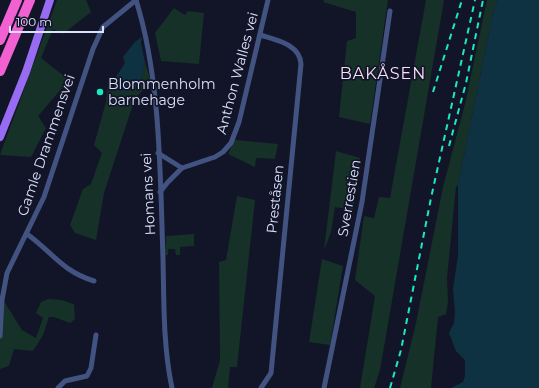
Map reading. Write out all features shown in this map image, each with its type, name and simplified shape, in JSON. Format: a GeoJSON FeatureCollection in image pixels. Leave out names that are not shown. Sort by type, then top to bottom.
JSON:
{"type":"FeatureCollection","features":[{"type":"Feature","properties":{"kind":"highway"},"geometry":{"type":"LineString","coordinates":[[0,40],[17,0]]}},
{"type":"Feature","properties":{"kind":"highway"},"geometry":{"type":"LineString","coordinates":[[0,71],[30,0]]}},
{"type":"Feature","properties":{"kind":"main road"},"geometry":{"type":"LineString","coordinates":[[0,138],[26,72],[50,0]]}},
{"type":"Feature","properties":{"kind":"street","name":"Homans vei"},"geometry":{"type":"LineString","coordinates":[[136,0],[151,65],[158,153],[164,316],[172,388]]}},
{"type":"Feature","properties":{"kind":"street","name":"Gamle Drammensvei"},"geometry":{"type":"LineString","coordinates":[[0,336],[2,300],[8,273],[44,197],[76,96],[99,34],[103,28],[136,0]]}},
{"type":"Feature","properties":{"kind":"street","name":"Anthon Walles vei"},"geometry":{"type":"LineString","coordinates":[[160,192],[182,168],[216,157],[231,143],[236,133],[268,0]]}},
{"type":"Feature","properties":{"kind":"street","name":"Sverrestien"},"geometry":{"type":"LineString","coordinates":[[324,388],[362,202],[390,11]]}},
{"type":"Feature","properties":{"kind":"street","name":"Preståsen"},"geometry":{"type":"LineString","coordinates":[[260,35],[292,47],[298,52],[301,58],[271,373],[261,388]]}},
{"type":"Feature","properties":{"kind":"street"},"geometry":{"type":"LineString","coordinates":[[158,153],[182,168]]}},
{"type":"Feature","properties":{"kind":"street"},"geometry":{"type":"LineString","coordinates":[[27,234],[66,269],[75,275],[94,281]]}},
{"type":"Feature","properties":{"kind":"street"},"geometry":{"type":"LineString","coordinates":[[58,388],[65,381],[87,376],[91,368],[96,335]]}},
{"type":"Feature","properties":{"kind":"green space"},"geometry":{"type":"Polygon","coordinates":[[[57,0],[86,0],[91,12],[63,34],[53,29],[41,58],[69,80],[38,116],[46,128],[31,157],[0,155],[57,0]]]}},
{"type":"Feature","properties":{"kind":"green space"},"geometry":{"type":"Polygon","coordinates":[[[324,0],[388,0],[370,124],[339,117],[347,41],[356,38],[356,12],[323,2],[324,0]]]}},
{"type":"Feature","properties":{"kind":"green space"},"geometry":{"type":"Polygon","coordinates":[[[426,0],[444,0],[380,370],[374,388],[360,388],[375,296],[355,280],[364,216],[374,218],[379,197],[390,198],[426,0]]]}},
{"type":"Feature","properties":{"kind":"green space"},"geometry":{"type":"Polygon","coordinates":[[[487,0],[498,0],[493,13],[458,185],[456,187],[447,278],[448,302],[446,314],[438,317],[431,388],[400,388],[416,323],[443,187],[465,104],[487,0]]]}},
{"type":"Feature","properties":{"kind":"green space"},"geometry":{"type":"Polygon","coordinates":[[[174,8],[185,15],[188,11],[204,13],[199,64],[161,61],[155,33],[174,8]]]}},
{"type":"Feature","properties":{"kind":"green space"},"geometry":{"type":"Polygon","coordinates":[[[145,62],[151,82],[135,98],[104,193],[96,240],[75,233],[70,225],[83,189],[91,184],[102,153],[94,145],[106,102],[108,81],[112,83],[114,88],[139,87],[145,62]]]}},
{"type":"Feature","properties":{"kind":"green space"},"geometry":{"type":"Polygon","coordinates":[[[235,140],[278,144],[275,159],[256,158],[255,167],[228,154],[235,140]]]}},
{"type":"Feature","properties":{"kind":"green space"},"geometry":{"type":"Polygon","coordinates":[[[336,151],[360,158],[353,210],[335,207],[331,232],[324,250],[336,151]]]}},
{"type":"Feature","properties":{"kind":"green space"},"geometry":{"type":"Polygon","coordinates":[[[237,196],[255,200],[237,367],[230,367],[228,388],[212,388],[220,360],[219,262],[226,260],[237,196]]]}},
{"type":"Feature","properties":{"kind":"green space"},"geometry":{"type":"Polygon","coordinates":[[[194,234],[194,246],[180,247],[180,255],[176,255],[175,249],[168,249],[168,255],[165,255],[166,236],[194,234]]]}},
{"type":"Feature","properties":{"kind":"green space"},"geometry":{"type":"Polygon","coordinates":[[[322,259],[343,266],[330,345],[309,342],[322,259]]]}},
{"type":"Feature","properties":{"kind":"green space"},"geometry":{"type":"Polygon","coordinates":[[[48,299],[61,300],[74,304],[75,319],[70,323],[54,317],[49,317],[43,335],[33,351],[14,349],[9,366],[0,369],[0,304],[5,303],[22,330],[36,338],[43,318],[36,313],[41,302],[48,299]]]}},
{"type":"Feature","properties":{"kind":"water"},"geometry":{"type":"Polygon","coordinates":[[[498,0],[539,0],[539,388],[451,388],[463,382],[465,376],[465,360],[456,351],[449,333],[454,323],[455,312],[453,289],[458,256],[458,185],[493,13],[498,0]]]}},
{"type":"Feature","properties":{"kind":"water"},"geometry":{"type":"Polygon","coordinates":[[[142,37],[141,43],[145,62],[139,87],[121,93],[114,88],[112,83],[125,63],[123,57],[135,42],[142,37]]]}},
{"type":"Feature","properties":{"kind":"railway"},"geometry":{"type":"LineString","coordinates":[[433,92],[462,0]]}},
{"type":"Feature","properties":{"kind":"railway"},"geometry":{"type":"LineString","coordinates":[[390,388],[401,350],[431,198],[475,0]]}},
{"type":"Feature","properties":{"kind":"railway"},"geometry":{"type":"LineString","coordinates":[[449,146],[466,83],[483,0]]}},
{"type":"Feature","properties":{"kind":"place","name":"Blommenholm barnehage"},"geometry":{"type":"Point","coordinates":[100,92]}},
{"type":"Feature","properties":{"kind":"district","name":"BAKÅSEN"},"geometry":{"type":"Point","coordinates":[383,73]}}]}
